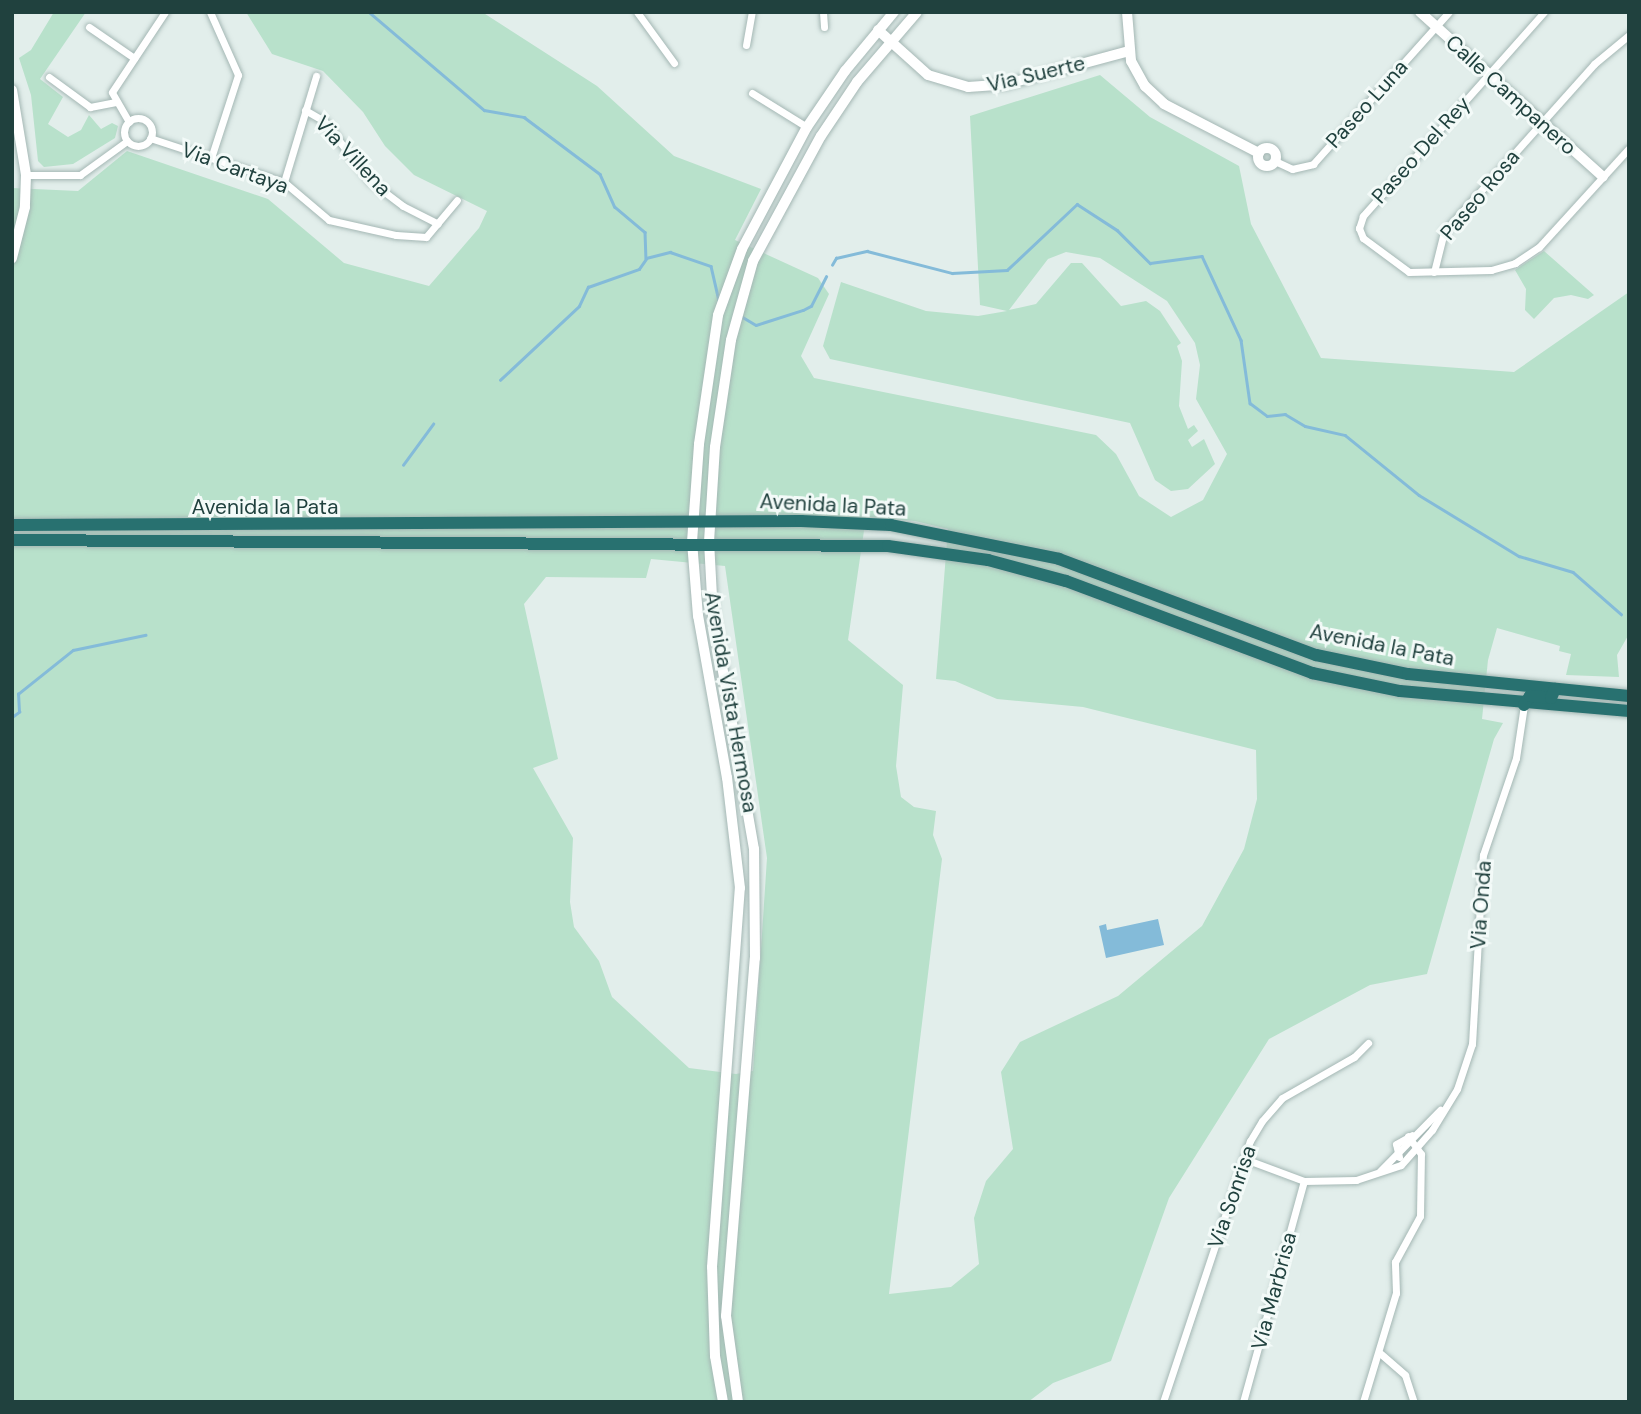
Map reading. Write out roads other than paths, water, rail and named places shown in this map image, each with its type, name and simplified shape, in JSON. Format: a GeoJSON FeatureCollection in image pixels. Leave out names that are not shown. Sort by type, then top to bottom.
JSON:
{"type":"FeatureCollection","features":[{"type":"Feature","properties":{"kind":"highway","name":"Avenida la Pata"},"geometry":{"type":"LineString","coordinates":[[12,525],[842,522],[974,538],[1071,563],[1316,655],[1408,674],[1629,696]]}},
{"type":"Feature","properties":{"kind":"highway","name":"Avenida la Pata"},"geometry":{"type":"LineString","coordinates":[[12,540],[869,544],[988,560],[1066,582],[1312,673],[1399,691],[1524,705],[1629,711]]}},
{"type":"Feature","properties":{"kind":"highway"},"geometry":{"type":"LineString","coordinates":[[1524,705],[1530,696],[1551,698],[1555,689]]}},
{"type":"Feature","properties":{"kind":"main road","name":"Avenida Vista Hermosa"},"geometry":{"type":"LineString","coordinates":[[723,1402],[715,1356],[712,1267],[740,888],[727,778],[698,616],[692,542],[705,393],[725,292],[771,192],[807,127],[894,12]]}},
{"type":"Feature","properties":{"kind":"main road","name":"Avenida Vista Hermosa"},"geometry":{"type":"LineString","coordinates":[[738,1402],[726,1291],[755,958],[754,849],[713,615],[709,521],[722,396],[741,296],[785,199],[821,136],[890,42],[916,12]]}},
{"type":"Feature","properties":{"kind":"main road"},"geometry":{"type":"LineString","coordinates":[[1127,12],[1129,51],[1145,86],[1164,104],[1259,153],[1269,148],[1275,160]]}},
{"type":"Feature","properties":{"kind":"main road","name":"Calle Campanero"},"geometry":{"type":"LineString","coordinates":[[1420,12],[1603,177]]}},
{"type":"Feature","properties":{"kind":"main road","name":"Via Suerte"},"geometry":{"type":"LineString","coordinates":[[878,30],[928,75],[968,87],[997,86],[1129,51]]}},
{"type":"Feature","properties":{"kind":"main road"},"geometry":{"type":"LineString","coordinates":[[12,90],[26,175],[25,207],[12,258]]}},
{"type":"Feature","properties":{"kind":"street"},"geometry":{"type":"LineString","coordinates":[[26,175],[80,175],[127,141],[129,122],[115,102],[115,85],[165,12]]}},
{"type":"Feature","properties":{"kind":"street"},"geometry":{"type":"LineString","coordinates":[[210,12],[238,75],[211,158]]}},
{"type":"Feature","properties":{"kind":"street"},"geometry":{"type":"LineString","coordinates":[[637,12],[674,63]]}},
{"type":"Feature","properties":{"kind":"street"},"geometry":{"type":"LineString","coordinates":[[746,45],[751,12]]}},
{"type":"Feature","properties":{"kind":"street"},"geometry":{"type":"LineString","coordinates":[[823,12],[824,27]]}},
{"type":"Feature","properties":{"kind":"street","name":"Paseo Luna"},"geometry":{"type":"LineString","coordinates":[[1275,160],[1292,169],[1313,164],[1449,12]]}},
{"type":"Feature","properties":{"kind":"street","name":"Paseo Del Rey"},"geometry":{"type":"LineString","coordinates":[[1434,272],[1409,272],[1394,265],[1363,238],[1359,228],[1363,216],[1544,12]]}},
{"type":"Feature","properties":{"kind":"street"},"geometry":{"type":"LineString","coordinates":[[89,27],[134,58]]}},
{"type":"Feature","properties":{"kind":"street","name":"Paseo Rosa"},"geometry":{"type":"LineString","coordinates":[[1434,272],[1444,232],[1594,64],[1629,35]]}},
{"type":"Feature","properties":{"kind":"street"},"geometry":{"type":"LineString","coordinates":[[284,182],[316,76]]}},
{"type":"Feature","properties":{"kind":"street"},"geometry":{"type":"LineString","coordinates":[[49,77],[90,107],[115,102]]}},
{"type":"Feature","properties":{"kind":"street"},"geometry":{"type":"LineString","coordinates":[[752,93],[807,127]]}},
{"type":"Feature","properties":{"kind":"street","name":"Via Villena"},"geometry":{"type":"LineString","coordinates":[[305,110],[324,121],[370,181],[403,206],[438,224]]}},
{"type":"Feature","properties":{"kind":"street"},"geometry":{"type":"LineString","coordinates":[[127,141],[139,146],[150,138],[151,131],[143,119],[129,122]]}},
{"type":"Feature","properties":{"kind":"street","name":"Via Cartaya"},"geometry":{"type":"LineString","coordinates":[[150,138],[284,182],[329,220],[413,238],[426,237],[457,200]]}},
{"type":"Feature","properties":{"kind":"street"},"geometry":{"type":"LineString","coordinates":[[1434,272],[1491,271],[1515,263],[1539,247],[1629,148]]}},
{"type":"Feature","properties":{"kind":"street","name":"Via Onda"},"geometry":{"type":"LineString","coordinates":[[1245,1159],[1304,1181],[1356,1180],[1404,1162],[1418,1149],[1447,1106],[1472,1044],[1483,855],[1516,758],[1524,705]]}},
{"type":"Feature","properties":{"kind":"street","name":"Via Sonrisa"},"geometry":{"type":"LineString","coordinates":[[1163,1402],[1245,1159],[1262,1121],[1282,1098],[1354,1057],[1368,1043]]}},
{"type":"Feature","properties":{"kind":"street","name":"Via Onda"},"geometry":{"type":"LineString","coordinates":[[1410,1138],[1422,1131],[1447,1106]]}},
{"type":"Feature","properties":{"kind":"street"},"geometry":{"type":"LineString","coordinates":[[1363,1402],[1381,1354],[1396,1293],[1395,1262],[1420,1216],[1418,1149],[1410,1138],[1380,1171]]}},
{"type":"Feature","properties":{"kind":"street"},"geometry":{"type":"LineString","coordinates":[[1396,1154],[1404,1162]]}},
{"type":"Feature","properties":{"kind":"street","name":"Via Marbrisa"},"geometry":{"type":"LineString","coordinates":[[1244,1402],[1304,1181]]}},
{"type":"Feature","properties":{"kind":"street"},"geometry":{"type":"LineString","coordinates":[[1381,1354],[1405,1375],[1414,1402]]}},
{"type":"Feature","properties":{"kind":"water"},"geometry":{"type":"Polygon","coordinates":[[[1158,919],[1164,945],[1106,958],[1099,926],[1106,924],[1107,930],[1158,919]]]}},
{"type":"Feature","properties":{"kind":"waterway"},"geometry":{"type":"LineString","coordinates":[[369,12],[484,110],[524,117],[600,174],[615,207],[645,232],[646,258],[670,252],[711,266],[720,304]]}},
{"type":"Feature","properties":{"kind":"waterway"},"geometry":{"type":"LineString","coordinates":[[832,265],[836,258],[867,251],[952,273],[1007,270],[1077,204],[1117,230],[1150,263],[1202,256],[1241,340],[1250,403],[1267,416],[1285,414],[1305,426],[1345,435],[1419,495],[1519,556],[1573,572],[1621,614]]}},
{"type":"Feature","properties":{"kind":"waterway"},"geometry":{"type":"LineString","coordinates":[[500,380],[579,306],[588,287],[639,269],[646,259]]}},
{"type":"Feature","properties":{"kind":"waterway"},"geometry":{"type":"LineString","coordinates":[[741,316],[756,325],[803,310],[811,306],[826,277]]}},
{"type":"Feature","properties":{"kind":"waterway"},"geometry":{"type":"LineString","coordinates":[[403,465],[433,424]]}},
{"type":"Feature","properties":{"kind":"waterway"},"geometry":{"type":"LineString","coordinates":[[12,717],[19,712],[18,694],[73,650],[145,635]]}}]}
